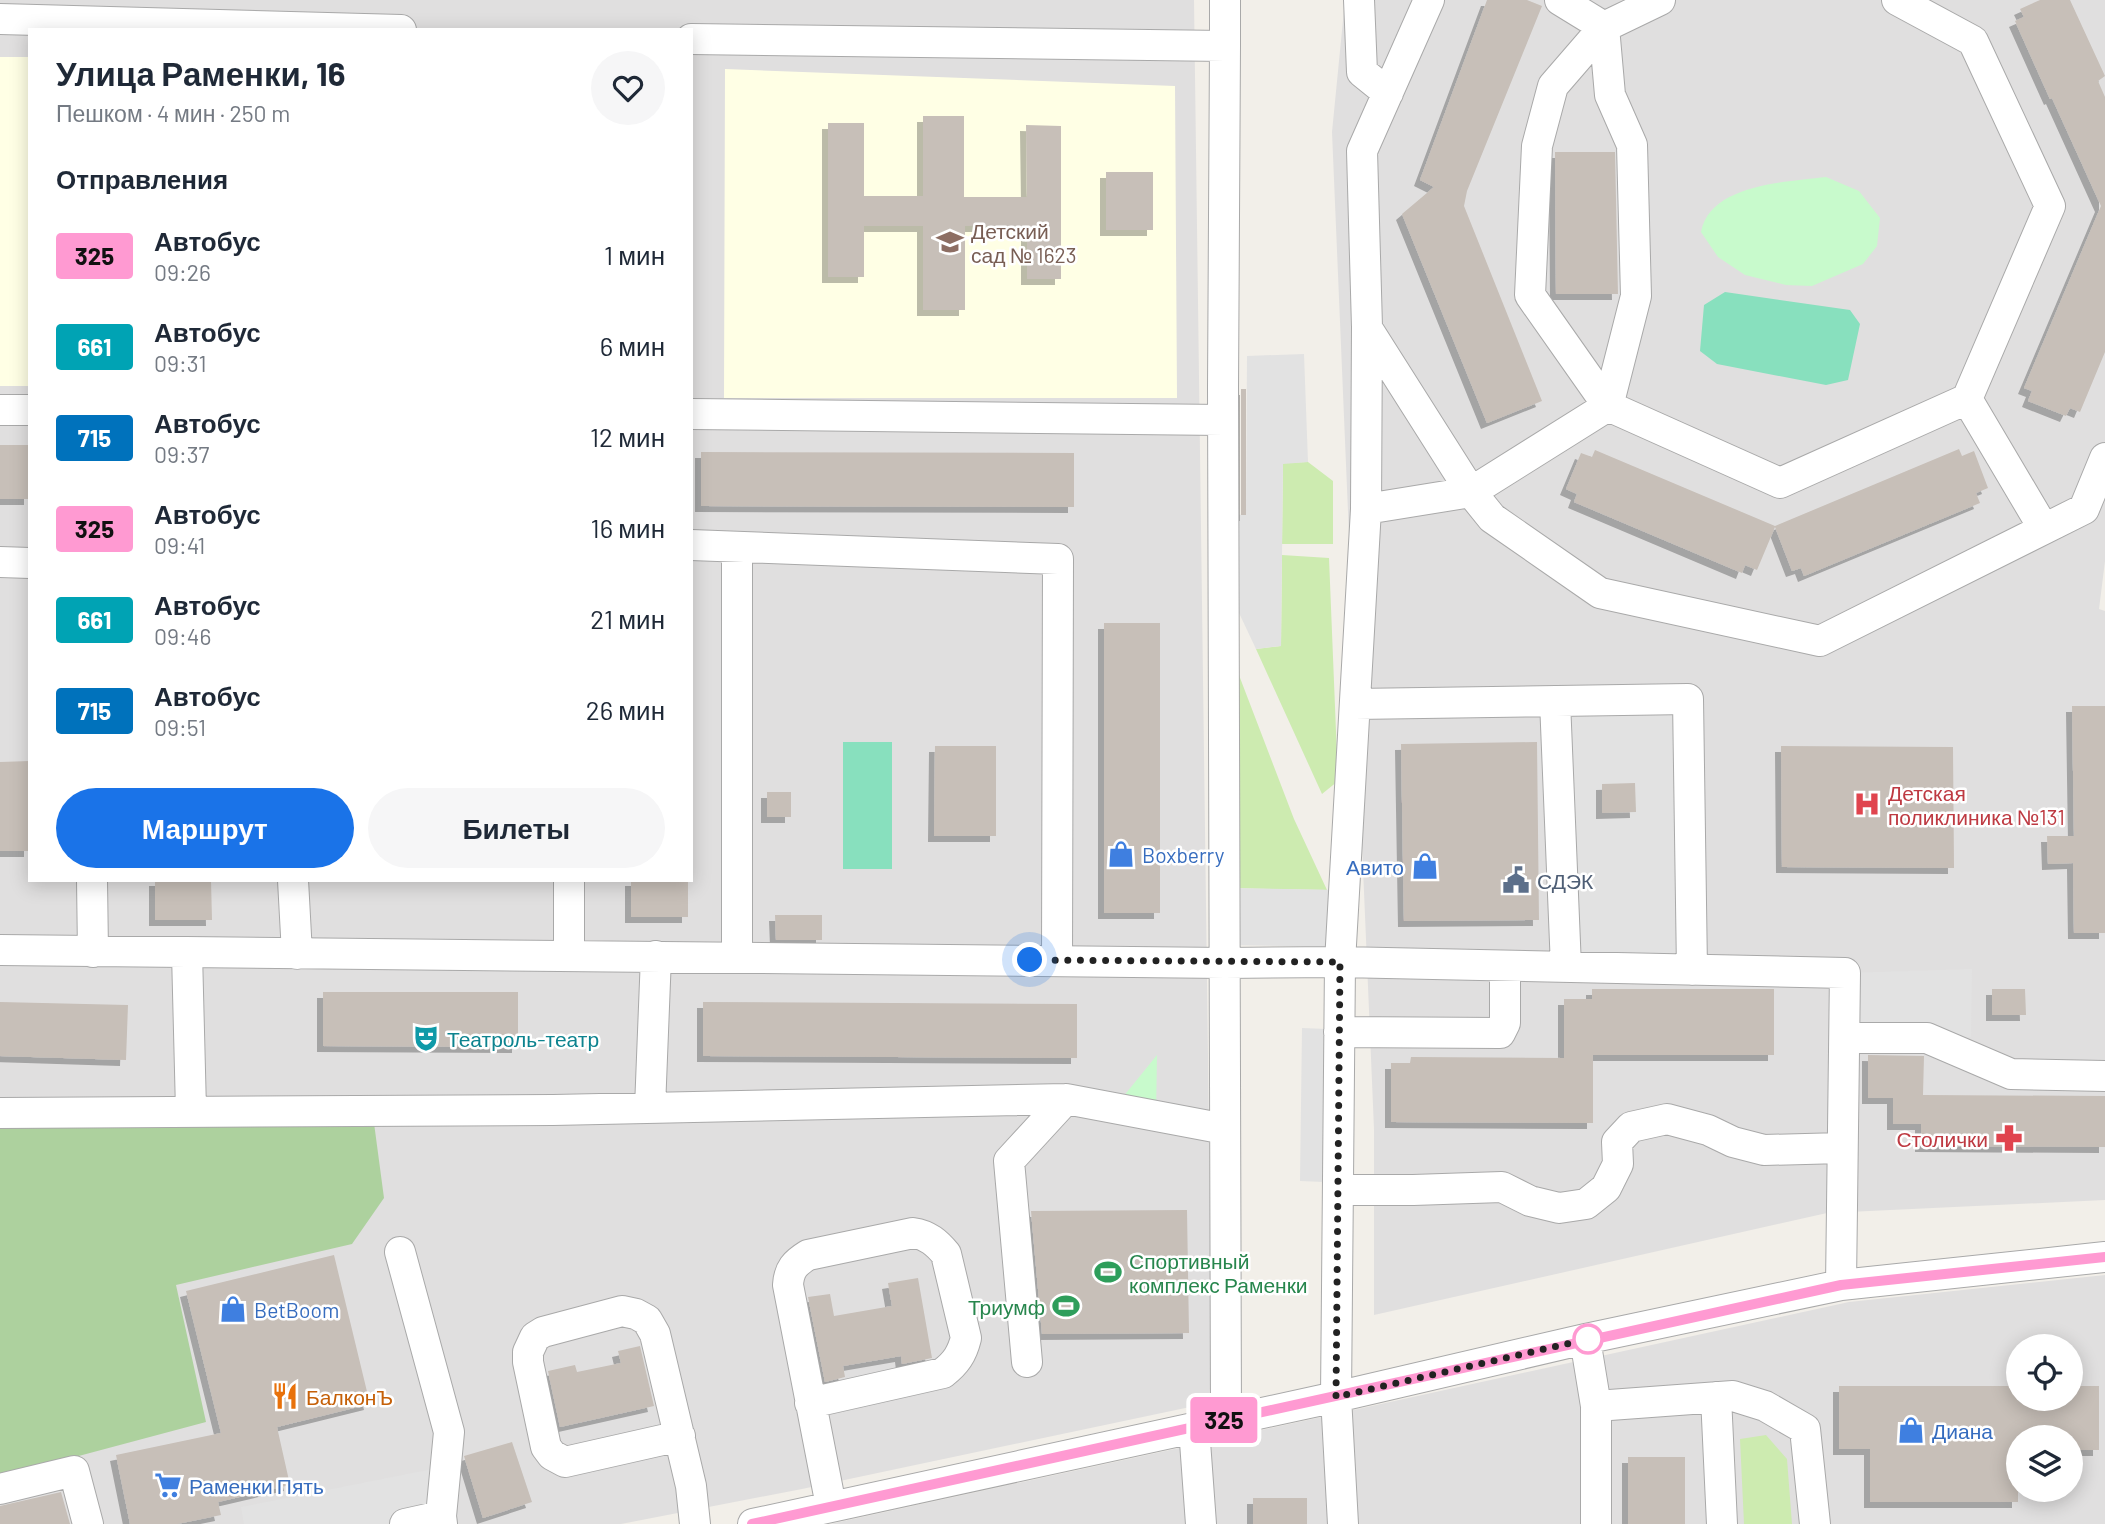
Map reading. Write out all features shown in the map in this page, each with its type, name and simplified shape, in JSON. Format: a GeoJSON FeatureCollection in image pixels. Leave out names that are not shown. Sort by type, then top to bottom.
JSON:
{"type":"FeatureCollection","features":[{"type":"Feature","properties":{"kind":"street"},"geometry":{"type":"LineString","coordinates":[[1225,0],[1223,420],[1226,1420]]}},
{"type":"Feature","properties":{"kind":"street"},"geometry":{"type":"LineString","coordinates":[[1359,0],[1362,72],[1388,93]]}},
{"type":"Feature","properties":{"kind":"street"},"geometry":{"type":"LineString","coordinates":[[1343,1524],[1336,1397],[1339,1032],[1340,962],[1366,509],[1367,327],[1362,151],[1429,0]]}},
{"type":"Feature","properties":{"kind":"street"},"geometry":{"type":"LineString","coordinates":[[1560,0],[1604,27]]}},
{"type":"Feature","properties":{"kind":"street"},"geometry":{"type":"LineString","coordinates":[[1660,0],[1604,27],[1553,86],[1536,146],[1530,295],[1608,406],[1780,484],[1967,399],[2050,206],[1973,41],[1898,0]]}},
{"type":"Feature","properties":{"kind":"street"},"geometry":{"type":"LineString","coordinates":[[0,19],[328,28]]}},
{"type":"Feature","properties":{"kind":"street"},"geometry":{"type":"LineString","coordinates":[[1366,509],[1471,492],[1608,406],[1636,296],[1632,145],[1610,95],[1604,27]]}},
{"type":"Feature","properties":{"kind":"street"},"geometry":{"type":"LineString","coordinates":[[693,39],[1225,46]]}},
{"type":"Feature","properties":{"kind":"street"},"geometry":{"type":"LineString","coordinates":[[1367,327],[1471,492],[1492,518],[1600,593],[1820,641],[2084,509],[2105,458]]}},
{"type":"Feature","properties":{"kind":"street"},"geometry":{"type":"LineString","coordinates":[[1967,399],[2044,529]]}},
{"type":"Feature","properties":{"kind":"street"},"geometry":{"type":"LineString","coordinates":[[0,410],[28,410]]}},
{"type":"Feature","properties":{"kind":"street"},"geometry":{"type":"LineString","coordinates":[[693,414],[1223,420]]}},
{"type":"Feature","properties":{"kind":"street"},"geometry":{"type":"LineString","coordinates":[[693,545],[1058,559],[1057,961]]}},
{"type":"Feature","properties":{"kind":"street"},"geometry":{"type":"LineString","coordinates":[[737,547],[737,957]]}},
{"type":"Feature","properties":{"kind":"street"},"geometry":{"type":"LineString","coordinates":[[0,562],[28,563]]}},
{"type":"Feature","properties":{"kind":"street"},"geometry":{"type":"LineString","coordinates":[[1355,704],[1688,699],[1692,970]]}},
{"type":"Feature","properties":{"kind":"street"},"geometry":{"type":"LineString","coordinates":[[1555,701],[1566,967]]}},
{"type":"Feature","properties":{"kind":"street"},"geometry":{"type":"LineString","coordinates":[[92,882],[93,952]]}},
{"type":"Feature","properties":{"kind":"street"},"geometry":{"type":"LineString","coordinates":[[293,882],[297,954]]}},
{"type":"Feature","properties":{"kind":"street"},"geometry":{"type":"LineString","coordinates":[[569,882],[569,956]]}},
{"type":"Feature","properties":{"kind":"street"},"geometry":{"type":"LineString","coordinates":[[0,950],[1340,962],[1845,973],[1841,1285]]}},
{"type":"Feature","properties":{"kind":"street"},"geometry":{"type":"LineString","coordinates":[[187,953],[191,1110]]}},
{"type":"Feature","properties":{"kind":"street"},"geometry":{"type":"LineString","coordinates":[[650,1108],[656,957]]}},
{"type":"Feature","properties":{"kind":"street"},"geometry":{"type":"LineString","coordinates":[[1339,1032],[1500,1033],[1505,1023],[1505,966]]}},
{"type":"Feature","properties":{"kind":"street"},"geometry":{"type":"LineString","coordinates":[[1845,1038],[1927,1038],[2011,1074],[2105,1076]]}},
{"type":"Feature","properties":{"kind":"street"},"geometry":{"type":"LineString","coordinates":[[0,1112],[553,1110],[1066,1099],[1225,1129]]}},
{"type":"Feature","properties":{"kind":"street"},"geometry":{"type":"LineString","coordinates":[[1027,1362],[1009,1161],[1066,1099]]}},
{"type":"Feature","properties":{"kind":"street"},"geometry":{"type":"LineString","coordinates":[[1338,1190],[1502,1187],[1530,1201],[1559,1208],[1586,1204],[1606,1188],[1618,1164],[1617,1142],[1631,1127],[1667,1119],[1764,1150],[1842,1148]]}},
{"type":"Feature","properties":{"kind":"street"},"geometry":{"type":"LineString","coordinates":[[810,1403],[943,1373],[954,1364],[963,1351],[966,1338],[946,1254],[938,1244],[924,1234],[913,1233],[808,1255],[796,1263],[789,1273],[788,1285],[810,1403],[839,1511]]}},
{"type":"Feature","properties":{"kind":"street"},"geometry":{"type":"LineString","coordinates":[[400,1252],[449,1432],[442,1520],[405,1524]]}},
{"type":"Feature","properties":{"kind":"street"},"geometry":{"type":"LineString","coordinates":[[753,1524],[839,1511],[1585,1339],[1841,1285],[2105,1257]]}},
{"type":"Feature","properties":{"kind":"street"},"geometry":{"type":"LineString","coordinates":[[680,1436],[565,1462],[552,1455],[546,1447],[528,1362],[530,1344],[542,1332],[622,1311],[647,1320],[655,1334],[680,1436],[691,1486],[695,1524]]}},
{"type":"Feature","properties":{"kind":"street"},"geometry":{"type":"LineString","coordinates":[[1585,1339],[1596,1406],[1596,1524]]}},
{"type":"Feature","properties":{"kind":"street"},"geometry":{"type":"LineString","coordinates":[[1596,1406],[1733,1396],[1765,1406],[1805,1429],[1815,1524]]}},
{"type":"Feature","properties":{"kind":"street"},"geometry":{"type":"LineString","coordinates":[[1716,1397],[1722,1524]]}},
{"type":"Feature","properties":{"kind":"street"},"geometry":{"type":"LineString","coordinates":[[1194,1428],[1201,1524]]}},
{"type":"Feature","properties":{"kind":"street"},"geometry":{"type":"LineString","coordinates":[[0,1489],[75,1471],[88,1524]]}},
{"type":"Feature","properties":{"kind":"shaded area"},"geometry":{"type":"Polygon","coordinates":[[[0,0],[1194,0],[1212,1357],[1209,1403],[802,1489],[621,1524],[0,1524],[0,0]]]}},
{"type":"Feature","properties":{"kind":"shaded area"},"geometry":{"type":"Polygon","coordinates":[[[1345,0],[2105,0],[2105,561],[2099,609],[2105,611],[2105,1200],[1827,1213],[1374,1315],[1374,1129],[1332,132],[1345,0]]]}},
{"type":"Feature","properties":{"kind":"shaded area"},"geometry":{"type":"Polygon","coordinates":[[[0,57],[28,57],[28,386],[0,386],[0,57]]]}},
{"type":"Feature","properties":{"kind":"shaded area","name":"Детский сад № 1623"},"geometry":{"type":"Polygon","coordinates":[[[725,69],[1175,86],[1177,398],[724,398],[725,69]]]}},
{"type":"Feature","properties":{"kind":"shaded area"},"geometry":{"type":"Polygon","coordinates":[[[1304,354],[1308,462],[1283,464],[1281,646],[1256,649],[1223,579],[1223,514],[1246,515],[1247,356],[1304,354]]]}},
{"type":"Feature","properties":{"kind":"shaded area"},"geometry":{"type":"Polygon","coordinates":[[[1688,714],[1692,958],[1565,956],[1555,715],[1688,714]]]}},
{"type":"Feature","properties":{"kind":"shaded area"},"geometry":{"type":"Polygon","coordinates":[[[1225,888],[1343,890],[1342,947],[1224,945],[1225,888]]]}},
{"type":"Feature","properties":{"kind":"shaded area"},"geometry":{"type":"Polygon","coordinates":[[[1972,969],[1971,1037],[1845,1038],[1845,973],[1972,969]]]}},
{"type":"Feature","properties":{"kind":"shaded area"},"geometry":{"type":"Polygon","coordinates":[[[1302,1028],[1327,1029],[1324,1182],[1300,1181],[1302,1028]]]}},
{"type":"Feature","properties":{"kind":"shaded area"},"geometry":{"type":"Polygon","coordinates":[[[2105,1275],[2105,1524],[830,1524],[1849,1302],[2105,1275]]]}},
{"type":"Feature","properties":{"kind":"shaded area"},"geometry":{"type":"Polygon","coordinates":[[[448,1466],[459,1524],[244,1524],[241,1507],[448,1466]]]}},
{"type":"Feature","properties":{"kind":"green space"},"geometry":{"type":"Polygon","coordinates":[[[1826,177],[1859,191],[1880,218],[1877,246],[1863,264],[1812,286],[1786,285],[1745,275],[1718,257],[1701,232],[1707,216],[1719,204],[1734,195],[1771,184],[1826,177]]]}},
{"type":"Feature","properties":{"kind":"green space"},"geometry":{"type":"Polygon","coordinates":[[[1725,292],[1850,310],[1860,324],[1848,380],[1826,385],[1717,364],[1700,351],[1704,305],[1725,292]]]}},
{"type":"Feature","properties":{"kind":"green space"},"geometry":{"type":"Polygon","coordinates":[[[1308,462],[1333,481],[1333,544],[1282,544],[1283,463],[1308,462]]]}},
{"type":"Feature","properties":{"kind":"green space"},"geometry":{"type":"Polygon","coordinates":[[[1282,555],[1329,558],[1338,781],[1322,794],[1256,649],[1281,646],[1282,555]]]}},
{"type":"Feature","properties":{"kind":"green space"},"geometry":{"type":"Polygon","coordinates":[[[1224,636],[1294,819],[1327,890],[1225,888],[1224,636]]]}},
{"type":"Feature","properties":{"kind":"green space"},"geometry":{"type":"Polygon","coordinates":[[[843,742],[892,742],[892,869],[843,869],[843,742]]]}},
{"type":"Feature","properties":{"kind":"green space"},"geometry":{"type":"Polygon","coordinates":[[[1157,1055],[1156,1116],[1114,1108],[1157,1055]]]}},
{"type":"Feature","properties":{"kind":"green space"},"geometry":{"type":"Polygon","coordinates":[[[374,1123],[384,1198],[352,1244],[176,1285],[206,1422],[0,1477],[0,1124],[374,1123]]]}},
{"type":"Feature","properties":{"kind":"green space"},"geometry":{"type":"Polygon","coordinates":[[[1766,1435],[1787,1459],[1792,1524],[1744,1524],[1740,1439],[1766,1435]]]}},
{"type":"Feature","properties":{"kind":"building"},"geometry":{"type":"Polygon","coordinates":[[[1487,0],[1527,0],[1542,6],[1467,191],[1464,206],[1542,401],[1487,423],[1402,214],[1434,187],[1420,180],[1487,0]]]}},
{"type":"Feature","properties":{"kind":"building"},"geometry":{"type":"Polygon","coordinates":[[[2040,0],[2070,0],[2105,76],[2098,81],[2105,97],[2105,352],[2080,412],[2070,408],[2066,416],[2028,401],[2032,391],[2024,388],[2101,206],[2015,21],[2024,17],[2020,9],[2040,0]]]}},
{"type":"Feature","properties":{"kind":"building"},"geometry":{"type":"Polygon","coordinates":[[[923,116],[964,116],[964,197],[1027,197],[1026,125],[1061,126],[1061,279],[1027,279],[1027,226],[965,226],[965,310],[923,310],[923,226],[864,226],[864,277],[828,277],[828,123],[864,123],[864,196],[923,196],[923,116]]]}},
{"type":"Feature","properties":{"kind":"building"},"geometry":{"type":"Polygon","coordinates":[[[1555,152],[1615,152],[1618,294],[1556,294],[1555,152]]]}},
{"type":"Feature","properties":{"kind":"building"},"geometry":{"type":"Polygon","coordinates":[[[1106,172],[1153,172],[1153,230],[1106,230],[1106,172]]]}},
{"type":"Feature","properties":{"kind":"building"},"geometry":{"type":"Polygon","coordinates":[[[1241,389],[1246,389],[1246,515],[1241,515],[1241,389]]]}},
{"type":"Feature","properties":{"kind":"building"},"geometry":{"type":"Polygon","coordinates":[[[0,445],[28,445],[28,499],[0,499],[0,445]]]}},
{"type":"Feature","properties":{"kind":"building"},"geometry":{"type":"Polygon","coordinates":[[[1959,449],[1962,456],[1974,451],[1988,488],[1976,493],[1980,503],[1804,576],[1801,568],[1792,571],[1775,527],[1757,570],[1745,565],[1742,573],[1574,502],[1577,494],[1566,489],[1581,453],[1592,457],[1595,450],[1775,526],[1959,449]]]}},
{"type":"Feature","properties":{"kind":"building"},"geometry":{"type":"Polygon","coordinates":[[[701,452],[1074,453],[1074,507],[701,506],[701,452]]]}},
{"type":"Feature","properties":{"kind":"building"},"geometry":{"type":"Polygon","coordinates":[[[1104,623],[1160,623],[1160,913],[1104,913],[1104,623]]]}},
{"type":"Feature","properties":{"kind":"building"},"geometry":{"type":"Polygon","coordinates":[[[2072,706],[2105,706],[2105,933],[2074,933],[2073,863],[2048,864],[2047,836],[2074,836],[2072,706]]]}},
{"type":"Feature","properties":{"kind":"building"},"geometry":{"type":"Polygon","coordinates":[[[1537,742],[1539,920],[1404,921],[1401,744],[1537,742]]]}},
{"type":"Feature","properties":{"kind":"building"},"geometry":{"type":"Polygon","coordinates":[[[935,746],[996,746],[996,836],[934,836],[935,746]]]}},
{"type":"Feature","properties":{"kind":"building","name":"Детская поликлиника №131"},"geometry":{"type":"Polygon","coordinates":[[[1781,746],[1953,747],[1954,868],[1782,867],[1781,746]]]}},
{"type":"Feature","properties":{"kind":"building"},"geometry":{"type":"Polygon","coordinates":[[[28,761],[28,851],[0,851],[0,762],[28,761]]]}},
{"type":"Feature","properties":{"kind":"building"},"geometry":{"type":"Polygon","coordinates":[[[1635,783],[1636,812],[1602,813],[1602,784],[1635,783]]]}},
{"type":"Feature","properties":{"kind":"building"},"geometry":{"type":"Polygon","coordinates":[[[767,792],[791,792],[791,817],[767,817],[767,792]]]}},
{"type":"Feature","properties":{"kind":"building"},"geometry":{"type":"Polygon","coordinates":[[[155,882],[211,882],[212,920],[155,920],[155,882]]]}},
{"type":"Feature","properties":{"kind":"building"},"geometry":{"type":"Polygon","coordinates":[[[631,882],[688,882],[688,917],[631,917],[631,882]]]}},
{"type":"Feature","properties":{"kind":"building"},"geometry":{"type":"Polygon","coordinates":[[[775,915],[822,915],[822,940],[776,940],[775,915]]]}},
{"type":"Feature","properties":{"kind":"building"},"geometry":{"type":"Polygon","coordinates":[[[1592,989],[1774,989],[1774,1055],[1593,1055],[1593,1123],[1391,1122],[1391,1063],[1410,1063],[1411,1057],[1564,1058],[1564,999],[1592,999],[1592,989]]]}},
{"type":"Feature","properties":{"kind":"building"},"geometry":{"type":"Polygon","coordinates":[[[1992,989],[2025,989],[2026,1015],[1992,1015],[1992,989]]]}},
{"type":"Feature","properties":{"kind":"building"},"geometry":{"type":"Polygon","coordinates":[[[323,992],[518,992],[518,1047],[323,1046],[323,992]]]}},
{"type":"Feature","properties":{"kind":"building"},"geometry":{"type":"Polygon","coordinates":[[[0,1002],[128,1005],[126,1060],[0,1056],[0,1002]]]}},
{"type":"Feature","properties":{"kind":"building"},"geometry":{"type":"Polygon","coordinates":[[[703,1002],[1077,1004],[1077,1058],[703,1056],[703,1002]]]}},
{"type":"Feature","properties":{"kind":"building"},"geometry":{"type":"Polygon","coordinates":[[[1868,1055],[1924,1056],[1923,1095],[2105,1096],[2105,1147],[1921,1146],[1921,1124],[1893,1124],[1893,1098],[1868,1098],[1868,1055]]]}},
{"type":"Feature","properties":{"kind":"building","name":"Спортивный комплекс Раменки"},"geometry":{"type":"Polygon","coordinates":[[[1187,1210],[1189,1333],[1042,1334],[1031,1211],[1187,1210]]]}},
{"type":"Feature","properties":{"kind":"building"},"geometry":{"type":"Polygon","coordinates":[[[334,1255],[370,1404],[277,1427],[290,1485],[218,1502],[221,1515],[177,1524],[130,1524],[116,1455],[221,1433],[186,1291],[334,1255]]]}},
{"type":"Feature","properties":{"kind":"building"},"geometry":{"type":"Polygon","coordinates":[[[918,1278],[932,1358],[902,1364],[901,1356],[843,1366],[845,1377],[825,1382],[808,1297],[830,1294],[834,1316],[892,1306],[888,1283],[918,1278]]]}},
{"type":"Feature","properties":{"kind":"building"},"geometry":{"type":"Polygon","coordinates":[[[640,1346],[654,1406],[560,1427],[548,1371],[575,1365],[577,1372],[621,1363],[618,1351],[640,1346]]]}},
{"type":"Feature","properties":{"kind":"building"},"geometry":{"type":"Polygon","coordinates":[[[1839,1386],[2006,1386],[2006,1411],[2083,1411],[2083,1386],[2099,1386],[2099,1450],[2083,1450],[2083,1425],[2006,1425],[2006,1502],[1870,1502],[1870,1449],[1839,1449],[1839,1386]]]}},
{"type":"Feature","properties":{"kind":"building"},"geometry":{"type":"Polygon","coordinates":[[[512,1442],[532,1502],[483,1518],[464,1456],[512,1442]]]}},
{"type":"Feature","properties":{"kind":"building"},"geometry":{"type":"Polygon","coordinates":[[[1628,1457],[1685,1457],[1685,1524],[1628,1524],[1628,1457]]]}},
{"type":"Feature","properties":{"kind":"building"},"geometry":{"type":"Polygon","coordinates":[[[61,1492],[70,1524],[0,1524],[0,1506],[61,1492]]]}},
{"type":"Feature","properties":{"kind":"building"},"geometry":{"type":"Polygon","coordinates":[[[1253,1498],[1307,1498],[1307,1524],[1253,1524],[1253,1498]]]}},
{"type":"Feature","properties":{"kind":"bus line","name":"325"},"geometry":{"type":"LineString","coordinates":[[752,1524],[1336,1397],[1585,1339],[1841,1285],[2105,1257]]}},
{"type":"Feature","properties":{"kind":"place","name":"Детский сад № 1623"},"geometry":{"type":"Point","coordinates":[950,242]}},
{"type":"Feature","properties":{"kind":"place","name":"Детская поликлиника №131"},"geometry":{"type":"Point","coordinates":[1867,804]}},
{"type":"Feature","properties":{"kind":"place","name":"Boxberry"},"geometry":{"type":"Point","coordinates":[1121,854]}},
{"type":"Feature","properties":{"kind":"place","name":"Авито"},"geometry":{"type":"Point","coordinates":[1425,866]}},
{"type":"Feature","properties":{"kind":"place","name":"СДЭК"},"geometry":{"type":"Point","coordinates":[1516,880]}},
{"type":"Feature","properties":{"kind":"place","name":"Театроль-театр"},"geometry":{"type":"Point","coordinates":[426,1038]}},
{"type":"Feature","properties":{"kind":"place","name":"Столички"},"geometry":{"type":"Point","coordinates":[2009,1138]}},
{"type":"Feature","properties":{"kind":"place","name":"Спортивный комплекс Раменки"},"geometry":{"type":"Point","coordinates":[1108,1272]}},
{"type":"Feature","properties":{"kind":"place","name":"Триумф"},"geometry":{"type":"Point","coordinates":[1066,1306]}},
{"type":"Feature","properties":{"kind":"place","name":"BetBoom"},"geometry":{"type":"Point","coordinates":[233,1309]}},
{"type":"Feature","properties":{"kind":"place","name":"БалконЪ"},"geometry":{"type":"Point","coordinates":[285,1396]}},
{"type":"Feature","properties":{"kind":"place","name":"Диана"},"geometry":{"type":"Point","coordinates":[1911,1430]}},
{"type":"Feature","properties":{"kind":"place","name":"Раменки Пять"},"geometry":{"type":"Point","coordinates":[168,1485]}},
{"type":"Feature","properties":{"kind":"route"},"geometry":{"type":"LineString","coordinates":[[1030,960],[1340,962],[1336,1397],[1588,1339]]}}]}
